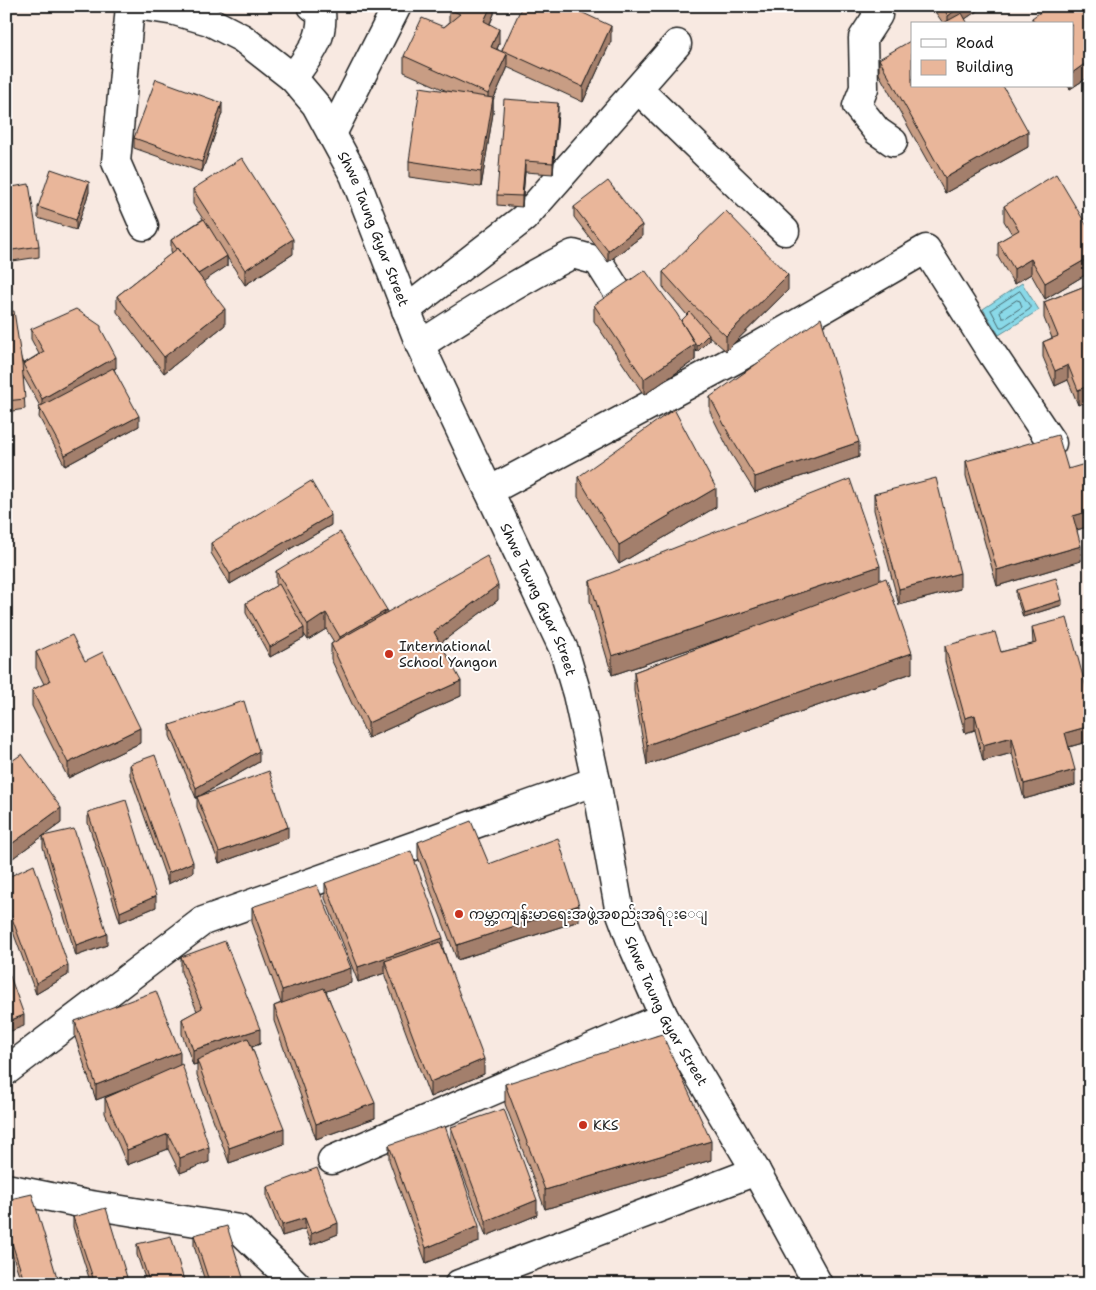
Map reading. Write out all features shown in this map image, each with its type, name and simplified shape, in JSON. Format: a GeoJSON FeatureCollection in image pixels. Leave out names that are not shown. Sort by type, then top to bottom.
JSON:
{"type":"FeatureCollection","features":[{"type":"Feature","properties":{"kind":"street"},"geometry":{"type":"LineString","coordinates":[[130,6],[116,162],[144,226]]}},
{"type":"Feature","properties":{"kind":"street","name":"Shwe Taung Gyar Street"},"geometry":{"type":"LineString","coordinates":[[143,6],[175,11],[209,21],[242,38],[293,78],[316,105],[354,175],[420,345],[564,650],[577,694],[596,781],[619,908],[633,946],[664,1017],[756,1172],[818,1284]]}},
{"type":"Feature","properties":{"kind":"street"},"geometry":{"type":"LineString","coordinates":[[293,78],[316,46],[322,26],[321,12],[312,6]]}},
{"type":"Feature","properties":{"kind":"street"},"geometry":{"type":"LineString","coordinates":[[332,134],[397,6]]}},
{"type":"Feature","properties":{"kind":"street"},"geometry":{"type":"LineString","coordinates":[[874,6],[878,15],[863,38],[864,88],[856,106],[877,131],[893,142]]}},
{"type":"Feature","properties":{"kind":"street"},"geometry":{"type":"LineString","coordinates":[[406,310],[524,218],[677,44]]}},
{"type":"Feature","properties":{"kind":"street"},"geometry":{"type":"LineString","coordinates":[[638,89],[785,231]]}},
{"type":"Feature","properties":{"kind":"street"},"geometry":{"type":"LineString","coordinates":[[489,492],[736,359],[926,248],[993,355],[1052,442]]}},
{"type":"Feature","properties":{"kind":"street"},"geometry":{"type":"LineString","coordinates":[[420,345],[476,308],[530,276],[573,254],[598,261],[617,291]]}},
{"type":"Feature","properties":{"kind":"street"},"geometry":{"type":"LineString","coordinates":[[6,1071],[203,921],[596,781]]}},
{"type":"Feature","properties":{"kind":"street"},"geometry":{"type":"LineString","coordinates":[[332,1160],[664,1017]]}},
{"type":"Feature","properties":{"kind":"street"},"geometry":{"type":"LineString","coordinates":[[459,1284],[756,1172]]}},
{"type":"Feature","properties":{"kind":"street"},"geometry":{"type":"LineString","coordinates":[[6,1188],[85,1204],[239,1229],[296,1284]]}},
{"type":"Feature","properties":{"kind":"water"},"geometry":{"type":"Polygon","coordinates":[[[1022,283],[1039,310],[999,335],[983,309],[1022,283]]]}},
{"type":"Feature","properties":{"kind":"building"},"geometry":{"type":"Polygon","coordinates":[[[451,6],[491,6],[484,21],[499,29],[491,47],[507,54],[488,94],[404,56],[422,18],[444,27],[460,14],[449,9],[451,6]]]}},
{"type":"Feature","properties":{"kind":"building"},"geometry":{"type":"Polygon","coordinates":[[[522,6],[568,6],[611,26],[583,87],[502,50],[522,6]]]}},
{"type":"Feature","properties":{"kind":"building"},"geometry":{"type":"Polygon","coordinates":[[[942,6],[961,6],[948,16],[942,6]]]}},
{"type":"Feature","properties":{"kind":"building"},"geometry":{"type":"Polygon","coordinates":[[[1049,6],[1090,6],[1090,60],[1074,72],[1074,22],[1035,22],[1032,18],[1049,6]]]}},
{"type":"Feature","properties":{"kind":"building"},"geometry":{"type":"Polygon","coordinates":[[[962,13],[967,22],[946,22],[962,13]]]}},
{"type":"Feature","properties":{"kind":"building"},"geometry":{"type":"Polygon","coordinates":[[[911,41],[911,88],[1004,88],[1028,131],[945,178],[879,59],[911,41]]]}},
{"type":"Feature","properties":{"kind":"building"},"geometry":{"type":"Polygon","coordinates":[[[156,79],[222,103],[202,162],[134,138],[156,79]]]}},
{"type":"Feature","properties":{"kind":"building"},"geometry":{"type":"Polygon","coordinates":[[[420,87],[493,98],[481,172],[409,161],[420,87]]]}},
{"type":"Feature","properties":{"kind":"building"},"geometry":{"type":"Polygon","coordinates":[[[504,99],[558,103],[553,163],[525,161],[522,196],[497,195],[504,99]]]}},
{"type":"Feature","properties":{"kind":"building"},"geometry":{"type":"Polygon","coordinates":[[[242,158],[293,239],[245,270],[193,189],[242,158]]]}},
{"type":"Feature","properties":{"kind":"building"},"geometry":{"type":"Polygon","coordinates":[[[51,169],[89,182],[76,220],[38,207],[51,169]]]}},
{"type":"Feature","properties":{"kind":"building"},"geometry":{"type":"Polygon","coordinates":[[[1056,174],[1090,231],[1090,257],[1045,283],[1031,259],[1014,269],[998,242],[1019,230],[1004,206],[1056,174]]]}},
{"type":"Feature","properties":{"kind":"building"},"geometry":{"type":"Polygon","coordinates":[[[608,181],[642,225],[608,251],[574,207],[608,181]]]}},
{"type":"Feature","properties":{"kind":"building"},"geometry":{"type":"Polygon","coordinates":[[[29,184],[39,246],[6,251],[6,188],[29,184]]]}},
{"type":"Feature","properties":{"kind":"building"},"geometry":{"type":"Polygon","coordinates":[[[726,211],[788,275],[726,336],[690,302],[663,272],[726,211]]]}},
{"type":"Feature","properties":{"kind":"building"},"geometry":{"type":"Polygon","coordinates":[[[204,219],[227,256],[198,274],[171,240],[204,219]]]}},
{"type":"Feature","properties":{"kind":"building"},"geometry":{"type":"Polygon","coordinates":[[[178,248],[225,309],[164,357],[117,296],[178,248]]]}},
{"type":"Feature","properties":{"kind":"building"},"geometry":{"type":"Polygon","coordinates":[[[645,270],[677,314],[695,344],[644,379],[594,305],[645,270]]]}},
{"type":"Feature","properties":{"kind":"building"},"geometry":{"type":"Polygon","coordinates":[[[1090,284],[1090,385],[1078,390],[1068,365],[1055,371],[1043,342],[1058,336],[1044,302],[1090,284]]]}},
{"type":"Feature","properties":{"kind":"building"},"geometry":{"type":"Polygon","coordinates":[[[76,309],[101,326],[116,357],[42,399],[23,364],[44,352],[31,329],[76,309]]]}},
{"type":"Feature","properties":{"kind":"building"},"geometry":{"type":"Polygon","coordinates":[[[14,311],[25,399],[6,401],[6,312],[14,311]]]}},
{"type":"Feature","properties":{"kind":"building"},"geometry":{"type":"Polygon","coordinates":[[[690,312],[709,334],[697,346],[681,321],[690,312]]]}},
{"type":"Feature","properties":{"kind":"building"},"geometry":{"type":"Polygon","coordinates":[[[821,318],[859,442],[755,477],[730,436],[710,397],[821,318]]]}},
{"type":"Feature","properties":{"kind":"building"},"geometry":{"type":"Polygon","coordinates":[[[113,368],[139,416],[65,455],[39,407],[113,368]]]}},
{"type":"Feature","properties":{"kind":"building"},"geometry":{"type":"Polygon","coordinates":[[[674,409],[716,488],[619,545],[578,477],[674,409]]]}},
{"type":"Feature","properties":{"kind":"building"},"geometry":{"type":"Polygon","coordinates":[[[1058,435],[1068,469],[1085,464],[1090,479],[1090,511],[1073,516],[1081,546],[997,570],[966,461],[1058,435]]]}},
{"type":"Feature","properties":{"kind":"building"},"geometry":{"type":"Polygon","coordinates":[[[936,478],[960,573],[899,589],[874,494],[936,478]]]}},
{"type":"Feature","properties":{"kind":"building"},"geometry":{"type":"Polygon","coordinates":[[[850,479],[880,566],[612,656],[590,581],[850,479]]]}},
{"type":"Feature","properties":{"kind":"building"},"geometry":{"type":"Polygon","coordinates":[[[311,481],[331,515],[230,574],[211,543],[311,481]]]}},
{"type":"Feature","properties":{"kind":"building"},"geometry":{"type":"Polygon","coordinates":[[[340,532],[387,610],[340,637],[326,613],[308,625],[276,571],[340,532]]]}},
{"type":"Feature","properties":{"kind":"building","name":"International School Yangon"},"geometry":{"type":"Polygon","coordinates":[[[487,556],[498,585],[434,632],[461,681],[368,723],[331,644],[487,556]]]}},
{"type":"Feature","properties":{"kind":"building"},"geometry":{"type":"Polygon","coordinates":[[[886,578],[912,653],[647,745],[634,672],[886,578]]]}},
{"type":"Feature","properties":{"kind":"building"},"geometry":{"type":"Polygon","coordinates":[[[1056,578],[1062,600],[1023,612],[1016,590],[1056,578]]]}},
{"type":"Feature","properties":{"kind":"building"},"geometry":{"type":"Polygon","coordinates":[[[279,584],[304,628],[270,647],[246,603],[279,584]]]}},
{"type":"Feature","properties":{"kind":"building"},"geometry":{"type":"Polygon","coordinates":[[[1067,618],[1090,702],[1090,726],[1065,733],[1075,770],[1024,784],[1012,737],[983,745],[975,715],[965,718],[945,646],[995,632],[1001,652],[1036,643],[1032,627],[1067,618]]]}},
{"type":"Feature","properties":{"kind":"building"},"geometry":{"type":"Polygon","coordinates":[[[72,635],[85,661],[103,652],[140,728],[68,763],[32,690],[50,681],[36,652],[72,635]]]}},
{"type":"Feature","properties":{"kind":"building"},"geometry":{"type":"Polygon","coordinates":[[[244,701],[259,751],[196,788],[170,725],[244,701]]]}},
{"type":"Feature","properties":{"kind":"building"},"geometry":{"type":"Polygon","coordinates":[[[22,754],[61,808],[6,848],[6,765],[22,754]]]}},
{"type":"Feature","properties":{"kind":"building"},"geometry":{"type":"Polygon","coordinates":[[[155,755],[193,862],[168,873],[130,764],[155,755]]]}},
{"type":"Feature","properties":{"kind":"building"},"geometry":{"type":"Polygon","coordinates":[[[269,771],[288,827],[219,852],[197,797],[269,771]]]}},
{"type":"Feature","properties":{"kind":"building"},"geometry":{"type":"Polygon","coordinates":[[[126,800],[156,896],[120,912],[88,812],[126,800]]]}},
{"type":"Feature","properties":{"kind":"building"},"geometry":{"type":"Polygon","coordinates":[[[471,821],[489,864],[558,838],[579,905],[457,945],[418,842],[471,821]]]}},
{"type":"Feature","properties":{"kind":"building"},"geometry":{"type":"Polygon","coordinates":[[[74,829],[107,934],[76,945],[43,836],[74,829]]]}},
{"type":"Feature","properties":{"kind":"building"},"geometry":{"type":"Polygon","coordinates":[[[411,851],[443,938],[358,967],[325,883],[411,851]]]}},
{"type":"Feature","properties":{"kind":"building"},"geometry":{"type":"Polygon","coordinates":[[[34,865],[68,965],[36,983],[6,902],[6,878],[34,865]]]}},
{"type":"Feature","properties":{"kind":"building"},"geometry":{"type":"Polygon","coordinates":[[[317,885],[351,968],[282,990],[252,907],[317,885]]]}},
{"type":"Feature","properties":{"kind":"building"},"geometry":{"type":"Polygon","coordinates":[[[225,941],[260,1029],[193,1050],[182,1019],[202,1008],[181,957],[225,941]]]}},
{"type":"Feature","properties":{"kind":"building"},"geometry":{"type":"Polygon","coordinates":[[[440,942],[484,1059],[430,1082],[385,961],[440,942]]]}},
{"type":"Feature","properties":{"kind":"building"},"geometry":{"type":"Polygon","coordinates":[[[6,965],[24,1015],[6,1022],[6,965]]]}},
{"type":"Feature","properties":{"kind":"building"},"geometry":{"type":"Polygon","coordinates":[[[324,988],[375,1103],[316,1124],[274,1006],[324,988]]]}},
{"type":"Feature","properties":{"kind":"building"},"geometry":{"type":"Polygon","coordinates":[[[156,991],[180,1052],[96,1085],[75,1021],[156,991]]]}},
{"type":"Feature","properties":{"kind":"building"},"geometry":{"type":"Polygon","coordinates":[[[662,1034],[711,1141],[545,1190],[505,1084],[662,1034]]]}},
{"type":"Feature","properties":{"kind":"building"},"geometry":{"type":"Polygon","coordinates":[[[248,1038],[284,1128],[229,1148],[197,1060],[248,1038]]]}},
{"type":"Feature","properties":{"kind":"building"},"geometry":{"type":"Polygon","coordinates":[[[182,1064],[209,1147],[180,1158],[168,1134],[127,1150],[105,1098],[182,1064]]]}},
{"type":"Feature","properties":{"kind":"building"},"geometry":{"type":"Polygon","coordinates":[[[504,1109],[537,1200],[486,1221],[451,1127],[504,1109]]]}},
{"type":"Feature","properties":{"kind":"building"},"geometry":{"type":"Polygon","coordinates":[[[445,1126],[479,1226],[426,1248],[389,1145],[445,1126]]]}},
{"type":"Feature","properties":{"kind":"building"},"geometry":{"type":"Polygon","coordinates":[[[317,1168],[338,1223],[311,1234],[305,1218],[282,1225],[267,1187],[317,1168]]]}},
{"type":"Feature","properties":{"kind":"building"},"geometry":{"type":"Polygon","coordinates":[[[32,1194],[59,1284],[25,1284],[6,1224],[6,1200],[32,1194]]]}},
{"type":"Feature","properties":{"kind":"building"},"geometry":{"type":"Polygon","coordinates":[[[106,1208],[129,1284],[95,1284],[73,1217],[106,1208]]]}},
{"type":"Feature","properties":{"kind":"building"},"geometry":{"type":"Polygon","coordinates":[[[227,1226],[245,1284],[210,1284],[194,1235],[227,1226]]]}},
{"type":"Feature","properties":{"kind":"building"},"geometry":{"type":"Polygon","coordinates":[[[171,1236],[185,1284],[150,1284],[137,1244],[171,1236]]]}},
{"type":"Feature","properties":{"kind":"place","name":"International School Yangon"},"geometry":{"type":"Point","coordinates":[389,654]}},
{"type":"Feature","properties":{"kind":"place","name":"ကမ္ဘာ့ကျန်းမာရေးအဖွဲ့အစည်းအရံုးေျ"},"geometry":{"type":"Point","coordinates":[459,914]}},
{"type":"Feature","properties":{"kind":"place","name":"KKS"},"geometry":{"type":"Point","coordinates":[583,1125]}}]}
